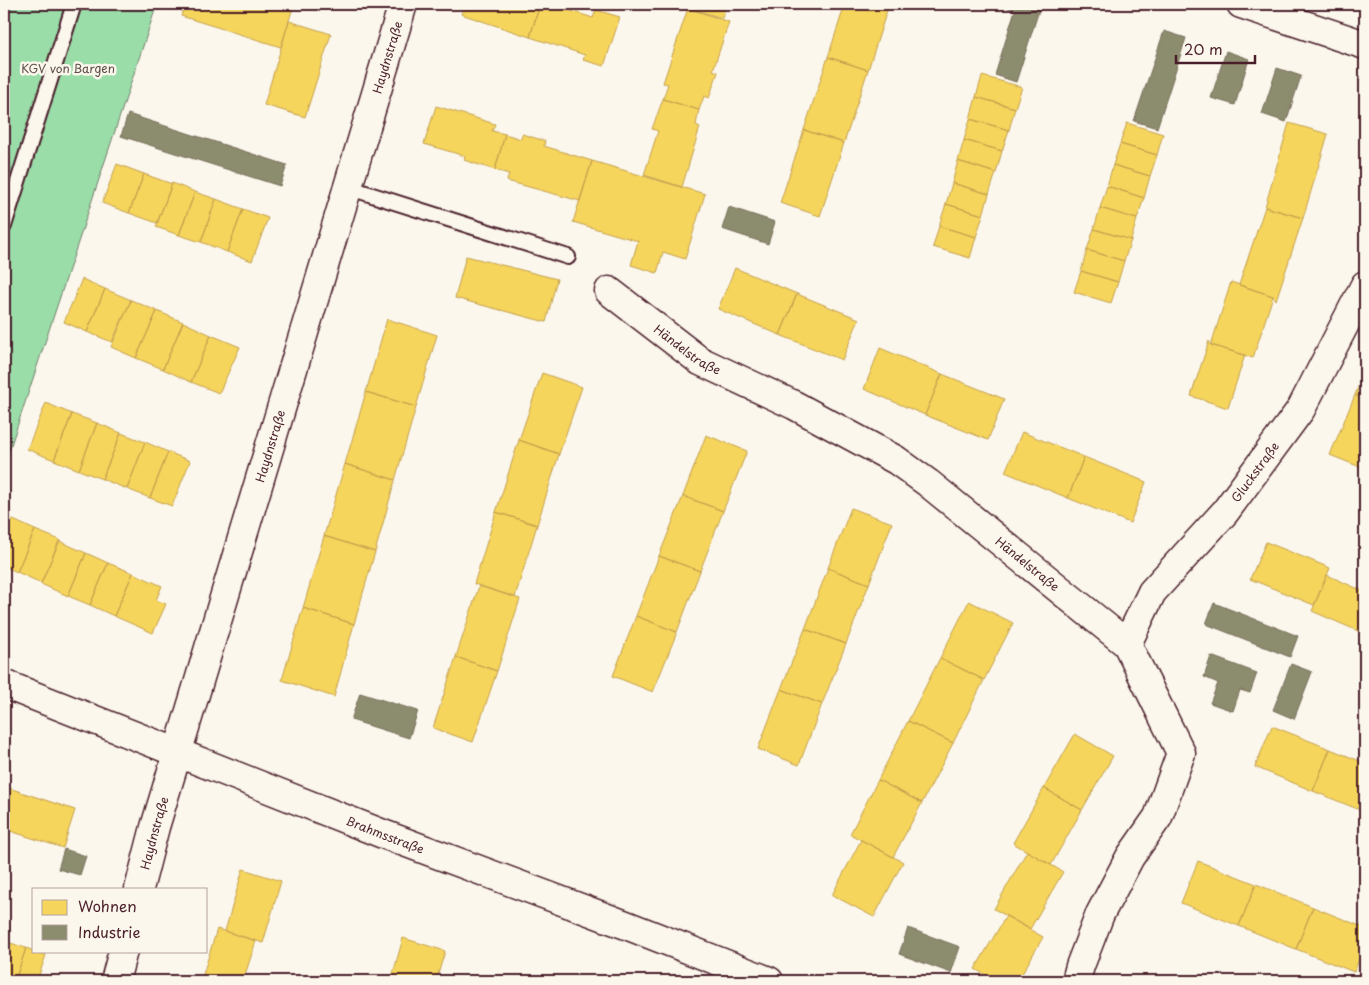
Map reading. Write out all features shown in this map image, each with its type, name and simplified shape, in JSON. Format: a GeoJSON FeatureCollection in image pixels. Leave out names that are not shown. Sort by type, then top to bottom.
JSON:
{"type":"FeatureCollection","features":[{"type":"Feature","properties":{"kind":"street","name":"Haydnstraße"},"geometry":{"type":"LineString","coordinates":[[139,888],[155,828],[402,4]]}},
{"type":"Feature","properties":{"kind":"street"},"geometry":{"type":"LineString","coordinates":[[1241,4],[1365,45]]}},
{"type":"Feature","properties":{"kind":"street","name":"Gluckstraße"},"geometry":{"type":"LineString","coordinates":[[1127,644],[1152,592],[1225,512],[1301,409],[1365,285]]}},
{"type":"Feature","properties":{"kind":"street","name":"Händelstraße"},"geometry":{"type":"LineString","coordinates":[[609,291],[700,361],[794,405],[896,460],[928,483],[1127,644],[1181,753],[1158,817],[1130,858],[1100,914],[1076,981]]}},
{"type":"Feature","properties":{"kind":"street","name":"Brahmsstraße"},"geometry":{"type":"LineString","coordinates":[[4,684],[383,834],[626,925],[768,981]]}},
{"type":"Feature","properties":{"kind":"street"},"geometry":{"type":"LineString","coordinates":[[115,981],[123,952]]}},
{"type":"Feature","properties":{"kind":"lane"},"geometry":{"type":"LineString","coordinates":[[4,226],[74,4]]}},
{"type":"Feature","properties":{"kind":"lane"},"geometry":{"type":"LineString","coordinates":[[348,187],[568,257]]}},
{"type":"Feature","properties":{"kind":"green space","name":"KGV von Bargen"},"geometry":{"type":"Polygon","coordinates":[[[4,4],[157,4],[4,466],[4,4]]]}},
{"type":"Feature","properties":{"kind":"building: Wohnen"},"geometry":{"type":"Polygon","coordinates":[[[185,4],[294,4],[281,47],[181,16],[185,4]]]}},
{"type":"Feature","properties":{"kind":"building: Wohnen"},"geometry":{"type":"Polygon","coordinates":[[[465,4],[540,4],[530,37],[461,14],[465,4]]]}},
{"type":"Feature","properties":{"kind":"building: Wohnen"},"geometry":{"type":"Polygon","coordinates":[[[540,4],[550,4],[593,18],[596,10],[620,17],[604,66],[583,60],[585,55],[530,37],[540,4]]]}},
{"type":"Feature","properties":{"kind":"building: Wohnen"},"geometry":{"type":"Polygon","coordinates":[[[689,4],[726,4],[722,18],[688,8],[689,4]]]}},
{"type":"Feature","properties":{"kind":"building: Wohnen"},"geometry":{"type":"Polygon","coordinates":[[[845,4],[889,4],[868,70],[828,57],[845,4]]]}},
{"type":"Feature","properties":{"kind":"building: Wohnen"},"geometry":{"type":"Polygon","coordinates":[[[688,8],[729,22],[713,70],[718,72],[709,98],[704,96],[699,110],[663,99],[668,84],[663,83],[688,8]]]}},
{"type":"Feature","properties":{"kind":"building: Wohnen"},"geometry":{"type":"Polygon","coordinates":[[[289,21],[331,34],[305,117],[264,105],[289,21]]]}},
{"type":"Feature","properties":{"kind":"building: Wohnen"},"geometry":{"type":"Polygon","coordinates":[[[828,57],[868,70],[844,143],[804,130],[828,57]]]}},
{"type":"Feature","properties":{"kind":"building: Wohnen"},"geometry":{"type":"Polygon","coordinates":[[[982,76],[1022,87],[1015,108],[976,97],[982,76]]]}},
{"type":"Feature","properties":{"kind":"building: Wohnen"},"geometry":{"type":"Polygon","coordinates":[[[976,97],[1015,108],[1009,130],[970,119],[976,97]]]}},
{"type":"Feature","properties":{"kind":"building: Wohnen"},"geometry":{"type":"Polygon","coordinates":[[[663,99],[699,110],[696,125],[700,127],[682,187],[644,175],[658,131],[652,129],[663,99]]]}},
{"type":"Feature","properties":{"kind":"building: Wohnen"},"geometry":{"type":"Polygon","coordinates":[[[436,106],[495,124],[492,131],[505,134],[495,170],[464,160],[465,156],[424,144],[436,106]]]}},
{"type":"Feature","properties":{"kind":"building: Wohnen"},"geometry":{"type":"Polygon","coordinates":[[[970,119],[1009,130],[1002,151],[964,140],[970,119]]]}},
{"type":"Feature","properties":{"kind":"building: Wohnen"},"geometry":{"type":"Polygon","coordinates":[[[1127,123],[1163,134],[1157,155],[1120,144],[1127,123]]]}},
{"type":"Feature","properties":{"kind":"building: Wohnen"},"geometry":{"type":"Polygon","coordinates":[[[1289,123],[1328,134],[1303,218],[1265,207],[1289,123]]]}},
{"type":"Feature","properties":{"kind":"building: Wohnen"},"geometry":{"type":"Polygon","coordinates":[[[804,130],[844,143],[820,216],[780,203],[804,130]]]}},
{"type":"Feature","properties":{"kind":"building: Wohnen"},"geometry":{"type":"Polygon","coordinates":[[[505,134],[521,139],[522,134],[545,141],[544,146],[592,161],[580,201],[507,181],[509,174],[495,170],[505,134]]]}},
{"type":"Feature","properties":{"kind":"building: Wohnen"},"geometry":{"type":"Polygon","coordinates":[[[964,140],[1002,151],[996,173],[958,161],[964,140]]]}},
{"type":"Feature","properties":{"kind":"building: Wohnen"},"geometry":{"type":"Polygon","coordinates":[[[1120,144],[1157,155],[1150,176],[1113,165],[1120,144]]]}},
{"type":"Feature","properties":{"kind":"building: Wohnen"},"geometry":{"type":"Polygon","coordinates":[[[592,161],[705,194],[685,259],[663,252],[657,273],[631,265],[638,241],[573,222],[592,161]]]}},
{"type":"Feature","properties":{"kind":"building: Wohnen"},"geometry":{"type":"Polygon","coordinates":[[[958,161],[996,173],[989,194],[952,183],[958,161]]]}},
{"type":"Feature","properties":{"kind":"building: Wohnen"},"geometry":{"type":"Polygon","coordinates":[[[117,164],[144,174],[129,213],[102,203],[117,164]]]}},
{"type":"Feature","properties":{"kind":"building: Wohnen"},"geometry":{"type":"Polygon","coordinates":[[[1113,165],[1150,176],[1144,198],[1107,186],[1113,165]]]}},
{"type":"Feature","properties":{"kind":"building: Wohnen"},"geometry":{"type":"Polygon","coordinates":[[[144,174],[172,184],[157,223],[129,213],[144,174]]]}},
{"type":"Feature","properties":{"kind":"building: Wohnen"},"geometry":{"type":"Polygon","coordinates":[[[172,183],[195,192],[179,235],[156,227],[172,183]]]}},
{"type":"Feature","properties":{"kind":"building: Wohnen"},"geometry":{"type":"Polygon","coordinates":[[[952,183],[989,194],[983,215],[946,204],[952,183]]]}},
{"type":"Feature","properties":{"kind":"building: Wohnen"},"geometry":{"type":"Polygon","coordinates":[[[1107,186],[1144,198],[1137,219],[1100,208],[1107,186]]]}},
{"type":"Feature","properties":{"kind":"building: Wohnen"},"geometry":{"type":"Polygon","coordinates":[[[195,192],[216,199],[201,242],[179,235],[195,192]]]}},
{"type":"Feature","properties":{"kind":"building: Wohnen"},"geometry":{"type":"Polygon","coordinates":[[[216,199],[243,209],[227,252],[201,242],[216,199]]]}},
{"type":"Feature","properties":{"kind":"building: Wohnen"},"geometry":{"type":"Polygon","coordinates":[[[946,204],[983,215],[976,237],[939,226],[946,204]]]}},
{"type":"Feature","properties":{"kind":"building: Wohnen"},"geometry":{"type":"Polygon","coordinates":[[[1265,207],[1303,218],[1276,300],[1273,296],[1239,285],[1265,207]]]}},
{"type":"Feature","properties":{"kind":"building: Wohnen"},"geometry":{"type":"Polygon","coordinates":[[[1100,208],[1137,219],[1131,240],[1094,229],[1100,208]]]}},
{"type":"Feature","properties":{"kind":"building: Wohnen"},"geometry":{"type":"Polygon","coordinates":[[[243,209],[268,218],[252,261],[227,252],[243,209]]]}},
{"type":"Feature","properties":{"kind":"building: Wohnen"},"geometry":{"type":"Polygon","coordinates":[[[939,226],[976,237],[970,258],[933,247],[939,226]]]}},
{"type":"Feature","properties":{"kind":"building: Wohnen"},"geometry":{"type":"Polygon","coordinates":[[[1094,229],[1131,240],[1124,261],[1087,250],[1094,229]]]}},
{"type":"Feature","properties":{"kind":"building: Wohnen"},"geometry":{"type":"Polygon","coordinates":[[[1087,250],[1124,261],[1118,282],[1081,271],[1087,250]]]}},
{"type":"Feature","properties":{"kind":"building: Wohnen"},"geometry":{"type":"Polygon","coordinates":[[[466,256],[557,279],[546,322],[455,298],[466,256]]]}},
{"type":"Feature","properties":{"kind":"building: Wohnen"},"geometry":{"type":"Polygon","coordinates":[[[735,268],[797,294],[780,335],[718,309],[735,268]]]}},
{"type":"Feature","properties":{"kind":"building: Wohnen"},"geometry":{"type":"Polygon","coordinates":[[[1081,271],[1118,282],[1111,303],[1074,292],[1081,271]]]}},
{"type":"Feature","properties":{"kind":"building: Wohnen"},"geometry":{"type":"Polygon","coordinates":[[[82,279],[105,289],[87,332],[64,322],[82,279]]]}},
{"type":"Feature","properties":{"kind":"building: Wohnen"},"geometry":{"type":"Polygon","coordinates":[[[1231,282],[1273,296],[1253,358],[1211,345],[1231,282]]]}},
{"type":"Feature","properties":{"kind":"building: Wohnen"},"geometry":{"type":"Polygon","coordinates":[[[105,289],[131,300],[112,342],[87,332],[105,289]]]}},
{"type":"Feature","properties":{"kind":"building: Wohnen"},"geometry":{"type":"Polygon","coordinates":[[[797,294],[859,319],[842,360],[780,335],[797,294]]]}},
{"type":"Feature","properties":{"kind":"building: Wohnen"},"geometry":{"type":"Polygon","coordinates":[[[131,300],[157,311],[136,358],[111,347],[131,300]]]}},
{"type":"Feature","properties":{"kind":"building: Wohnen"},"geometry":{"type":"Polygon","coordinates":[[[157,311],[183,322],[163,369],[136,358],[157,311]]]}},
{"type":"Feature","properties":{"kind":"building: Wohnen"},"geometry":{"type":"Polygon","coordinates":[[[387,319],[437,335],[416,407],[366,392],[387,319]]]}},
{"type":"Feature","properties":{"kind":"building: Wohnen"},"geometry":{"type":"Polygon","coordinates":[[[183,322],[211,335],[191,382],[163,369],[183,322]]]}},
{"type":"Feature","properties":{"kind":"building: Wohnen"},"geometry":{"type":"Polygon","coordinates":[[[211,335],[240,347],[219,393],[191,382],[211,335]]]}},
{"type":"Feature","properties":{"kind":"building: Wohnen"},"geometry":{"type":"Polygon","coordinates":[[[1209,341],[1211,345],[1245,355],[1228,408],[1191,396],[1209,341]]]}},
{"type":"Feature","properties":{"kind":"building: Wohnen"},"geometry":{"type":"Polygon","coordinates":[[[880,348],[942,374],[925,415],[864,389],[880,348]]]}},
{"type":"Feature","properties":{"kind":"building: Wohnen"},"geometry":{"type":"Polygon","coordinates":[[[1365,371],[1365,400],[1355,395],[1365,371]]]}},
{"type":"Feature","properties":{"kind":"building: Wohnen"},"geometry":{"type":"Polygon","coordinates":[[[542,373],[582,387],[559,454],[519,440],[542,373]]]}},
{"type":"Feature","properties":{"kind":"building: Wohnen"},"geometry":{"type":"Polygon","coordinates":[[[942,374],[1004,399],[988,440],[925,415],[942,374]]]}},
{"type":"Feature","properties":{"kind":"building: Wohnen"},"geometry":{"type":"Polygon","coordinates":[[[366,392],[416,407],[395,480],[345,464],[366,392]]]}},
{"type":"Feature","properties":{"kind":"building: Wohnen"},"geometry":{"type":"Polygon","coordinates":[[[1355,395],[1365,400],[1365,469],[1330,455],[1355,395]]]}},
{"type":"Feature","properties":{"kind":"building: Wohnen"},"geometry":{"type":"Polygon","coordinates":[[[46,403],[72,414],[54,460],[27,449],[46,403]]]}},
{"type":"Feature","properties":{"kind":"building: Wohnen"},"geometry":{"type":"Polygon","coordinates":[[[72,414],[97,423],[79,470],[54,460],[72,414]]]}},
{"type":"Feature","properties":{"kind":"building: Wohnen"},"geometry":{"type":"Polygon","coordinates":[[[97,423],[121,433],[102,479],[79,470],[97,423]]]}},
{"type":"Feature","properties":{"kind":"building: Wohnen"},"geometry":{"type":"Polygon","coordinates":[[[1022,432],[1084,457],[1068,498],[1005,472],[1022,432]]]}},
{"type":"Feature","properties":{"kind":"building: Wohnen"},"geometry":{"type":"Polygon","coordinates":[[[121,433],[145,442],[127,489],[102,479],[121,433]]]}},
{"type":"Feature","properties":{"kind":"building: Wohnen"},"geometry":{"type":"Polygon","coordinates":[[[706,435],[747,451],[723,511],[683,496],[706,435]]]}},
{"type":"Feature","properties":{"kind":"building: Wohnen"},"geometry":{"type":"Polygon","coordinates":[[[519,440],[559,454],[537,525],[496,512],[519,440]]]}},
{"type":"Feature","properties":{"kind":"building: Wohnen"},"geometry":{"type":"Polygon","coordinates":[[[145,442],[168,452],[150,498],[127,489],[145,442]]]}},
{"type":"Feature","properties":{"kind":"building: Wohnen"},"geometry":{"type":"Polygon","coordinates":[[[168,452],[190,461],[172,506],[150,498],[168,452]]]}},
{"type":"Feature","properties":{"kind":"building: Wohnen"},"geometry":{"type":"Polygon","coordinates":[[[1084,457],[1146,482],[1130,523],[1068,498],[1084,457]]]}},
{"type":"Feature","properties":{"kind":"building: Wohnen"},"geometry":{"type":"Polygon","coordinates":[[[345,464],[395,480],[375,552],[324,536],[345,464]]]}},
{"type":"Feature","properties":{"kind":"building: Wohnen"},"geometry":{"type":"Polygon","coordinates":[[[683,496],[723,511],[700,571],[659,556],[683,496]]]}},
{"type":"Feature","properties":{"kind":"building: Wohnen"},"geometry":{"type":"Polygon","coordinates":[[[851,508],[892,523],[869,584],[828,568],[851,508]]]}},
{"type":"Feature","properties":{"kind":"building: Wohnen"},"geometry":{"type":"Polygon","coordinates":[[[496,512],[537,525],[515,597],[474,584],[496,512]]]}},
{"type":"Feature","properties":{"kind":"building: Wohnen"},"geometry":{"type":"Polygon","coordinates":[[[11,519],[35,530],[17,572],[4,566],[4,537],[11,519]]]}},
{"type":"Feature","properties":{"kind":"building: Wohnen"},"geometry":{"type":"Polygon","coordinates":[[[35,530],[60,540],[41,583],[17,572],[35,530]]]}},
{"type":"Feature","properties":{"kind":"building: Wohnen"},"geometry":{"type":"Polygon","coordinates":[[[324,536],[375,552],[354,624],[303,608],[324,536]]]}},
{"type":"Feature","properties":{"kind":"building: Wohnen"},"geometry":{"type":"Polygon","coordinates":[[[59,541],[86,553],[68,596],[41,584],[59,541]]]}},
{"type":"Feature","properties":{"kind":"building: Wohnen"},"geometry":{"type":"Polygon","coordinates":[[[1266,542],[1330,568],[1314,605],[1250,579],[1266,542]]]}},
{"type":"Feature","properties":{"kind":"building: Wohnen"},"geometry":{"type":"Polygon","coordinates":[[[86,553],[108,563],[90,605],[68,596],[86,553]]]}},
{"type":"Feature","properties":{"kind":"building: Wohnen"},"geometry":{"type":"Polygon","coordinates":[[[659,556],[700,571],[677,632],[636,616],[659,556]]]}},
{"type":"Feature","properties":{"kind":"building: Wohnen"},"geometry":{"type":"Polygon","coordinates":[[[108,563],[133,573],[114,616],[90,605],[108,563]]]}},
{"type":"Feature","properties":{"kind":"building: Wohnen"},"geometry":{"type":"Polygon","coordinates":[[[828,568],[869,584],[846,644],[805,629],[828,568]]]}},
{"type":"Feature","properties":{"kind":"building: Wohnen"},"geometry":{"type":"Polygon","coordinates":[[[133,573],[162,586],[156,600],[166,604],[153,633],[114,616],[133,573]]]}},
{"type":"Feature","properties":{"kind":"building: Wohnen"},"geometry":{"type":"Polygon","coordinates":[[[1327,575],[1365,592],[1365,634],[1312,611],[1327,575]]]}},
{"type":"Feature","properties":{"kind":"building: Wohnen"},"geometry":{"type":"Polygon","coordinates":[[[479,586],[520,599],[497,671],[456,657],[479,586]]]}},
{"type":"Feature","properties":{"kind":"building: Wohnen"},"geometry":{"type":"Polygon","coordinates":[[[969,601],[1013,623],[984,680],[940,658],[969,601]]]}},
{"type":"Feature","properties":{"kind":"building: Wohnen"},"geometry":{"type":"Polygon","coordinates":[[[303,608],[354,624],[334,697],[282,680],[303,608]]]}},
{"type":"Feature","properties":{"kind":"building: Wohnen"},"geometry":{"type":"Polygon","coordinates":[[[636,616],[677,632],[653,692],[613,676],[636,616]]]}},
{"type":"Feature","properties":{"kind":"building: Wohnen"},"geometry":{"type":"Polygon","coordinates":[[[805,629],[846,644],[822,704],[781,689],[805,629]]]}},
{"type":"Feature","properties":{"kind":"building: Wohnen"},"geometry":{"type":"Polygon","coordinates":[[[456,657],[497,671],[473,742],[433,728],[456,657]]]}},
{"type":"Feature","properties":{"kind":"building: Wohnen"},"geometry":{"type":"Polygon","coordinates":[[[940,658],[984,680],[953,743],[908,721],[940,658]]]}},
{"type":"Feature","properties":{"kind":"building: Wohnen"},"geometry":{"type":"Polygon","coordinates":[[[781,689],[822,704],[799,765],[758,749],[781,689]]]}},
{"type":"Feature","properties":{"kind":"building: Wohnen"},"geometry":{"type":"Polygon","coordinates":[[[908,721],[953,743],[922,803],[878,780],[908,721]]]}},
{"type":"Feature","properties":{"kind":"building: Wohnen"},"geometry":{"type":"Polygon","coordinates":[[[1272,726],[1330,749],[1313,791],[1255,767],[1272,726]]]}},
{"type":"Feature","properties":{"kind":"building: Wohnen"},"geometry":{"type":"Polygon","coordinates":[[[1075,734],[1113,756],[1082,810],[1044,788],[1075,734]]]}},
{"type":"Feature","properties":{"kind":"building: Wohnen"},"geometry":{"type":"Polygon","coordinates":[[[1330,749],[1365,763],[1365,812],[1313,791],[1330,749]]]}},
{"type":"Feature","properties":{"kind":"building: Wohnen"},"geometry":{"type":"Polygon","coordinates":[[[878,780],[922,803],[893,857],[850,834],[878,780]]]}},
{"type":"Feature","properties":{"kind":"building: Wohnen"},"geometry":{"type":"Polygon","coordinates":[[[4,781],[8,782],[4,795],[4,781]]]}},
{"type":"Feature","properties":{"kind":"building: Wohnen"},"geometry":{"type":"Polygon","coordinates":[[[6,787],[75,810],[63,848],[4,829],[4,795],[6,787]]]}},
{"type":"Feature","properties":{"kind":"building: Wohnen"},"geometry":{"type":"Polygon","coordinates":[[[1044,788],[1082,810],[1051,865],[1013,843],[1044,788]]]}},
{"type":"Feature","properties":{"kind":"building: Wohnen"},"geometry":{"type":"Polygon","coordinates":[[[861,840],[903,862],[874,917],[832,895],[861,840]]]}},
{"type":"Feature","properties":{"kind":"building: Wohnen"},"geometry":{"type":"Polygon","coordinates":[[[1027,851],[1063,872],[1030,929],[994,909],[1027,851]]]}},
{"type":"Feature","properties":{"kind":"building: Wohnen"},"geometry":{"type":"Polygon","coordinates":[[[1198,861],[1256,884],[1239,926],[1181,903],[1198,861]]]}},
{"type":"Feature","properties":{"kind":"building: Wohnen"},"geometry":{"type":"Polygon","coordinates":[[[243,869],[281,881],[263,943],[225,931],[243,869]]]}},
{"type":"Feature","properties":{"kind":"building: Wohnen"},"geometry":{"type":"Polygon","coordinates":[[[1256,884],[1313,907],[1296,949],[1239,926],[1256,884]]]}},
{"type":"Feature","properties":{"kind":"building: Wohnen"},"geometry":{"type":"Polygon","coordinates":[[[1313,907],[1365,928],[1365,945],[1354,972],[1296,949],[1313,907]]]}},
{"type":"Feature","properties":{"kind":"building: Wohnen"},"geometry":{"type":"Polygon","coordinates":[[[1006,916],[1043,937],[1018,981],[996,981],[975,969],[1006,916]]]}},
{"type":"Feature","properties":{"kind":"building: Wohnen"},"geometry":{"type":"Polygon","coordinates":[[[217,929],[256,941],[243,981],[201,981],[217,929]]]}},
{"type":"Feature","properties":{"kind":"building: Wohnen"},"geometry":{"type":"Polygon","coordinates":[[[403,938],[445,951],[436,981],[391,981],[403,938]]]}},
{"type":"Feature","properties":{"kind":"building: Wohnen"},"geometry":{"type":"Polygon","coordinates":[[[4,941],[26,948],[15,981],[4,981],[4,941]]]}},
{"type":"Feature","properties":{"kind":"building: Wohnen"},"geometry":{"type":"Polygon","coordinates":[[[26,948],[32,950],[32,952],[46,955],[37,981],[15,981],[26,948]]]}},
{"type":"Feature","properties":{"kind":"building: Industrie"},"geometry":{"type":"Polygon","coordinates":[[[996,4],[1041,4],[1016,82],[995,75],[1015,10],[996,4]]]}},
{"type":"Feature","properties":{"kind":"building: Industrie"},"geometry":{"type":"Polygon","coordinates":[[[1164,31],[1186,38],[1157,128],[1134,121],[1164,31]]]}},
{"type":"Feature","properties":{"kind":"building: Industrie"},"geometry":{"type":"Polygon","coordinates":[[[1226,51],[1249,59],[1235,105],[1211,98],[1226,51]]]}},
{"type":"Feature","properties":{"kind":"building: Industrie"},"geometry":{"type":"Polygon","coordinates":[[[1277,68],[1301,76],[1286,122],[1262,114],[1277,68]]]}},
{"type":"Feature","properties":{"kind":"building: Industrie"},"geometry":{"type":"Polygon","coordinates":[[[128,114],[287,165],[280,186],[121,136],[128,114]]]}},
{"type":"Feature","properties":{"kind":"building: Industrie"},"geometry":{"type":"Polygon","coordinates":[[[729,207],[775,222],[768,244],[722,229],[729,207]]]}},
{"type":"Feature","properties":{"kind":"building: Industrie"},"geometry":{"type":"Polygon","coordinates":[[[1214,603],[1298,636],[1290,657],[1206,624],[1214,603]]]}},
{"type":"Feature","properties":{"kind":"building: Industrie"},"geometry":{"type":"Polygon","coordinates":[[[1211,656],[1257,673],[1250,693],[1240,690],[1233,711],[1210,703],[1218,683],[1204,677],[1211,656]]]}},
{"type":"Feature","properties":{"kind":"building: Industrie"},"geometry":{"type":"Polygon","coordinates":[[[1291,664],[1312,672],[1294,719],[1273,710],[1291,664]]]}},
{"type":"Feature","properties":{"kind":"building: Industrie"},"geometry":{"type":"Polygon","coordinates":[[[360,693],[418,711],[409,738],[351,720],[360,693]]]}},
{"type":"Feature","properties":{"kind":"building: Industrie"},"geometry":{"type":"Polygon","coordinates":[[[64,849],[86,856],[80,875],[58,869],[64,849]]]}},
{"type":"Feature","properties":{"kind":"building: Industrie"},"geometry":{"type":"Polygon","coordinates":[[[908,928],[960,947],[951,973],[899,954],[908,928]]]}}]}
